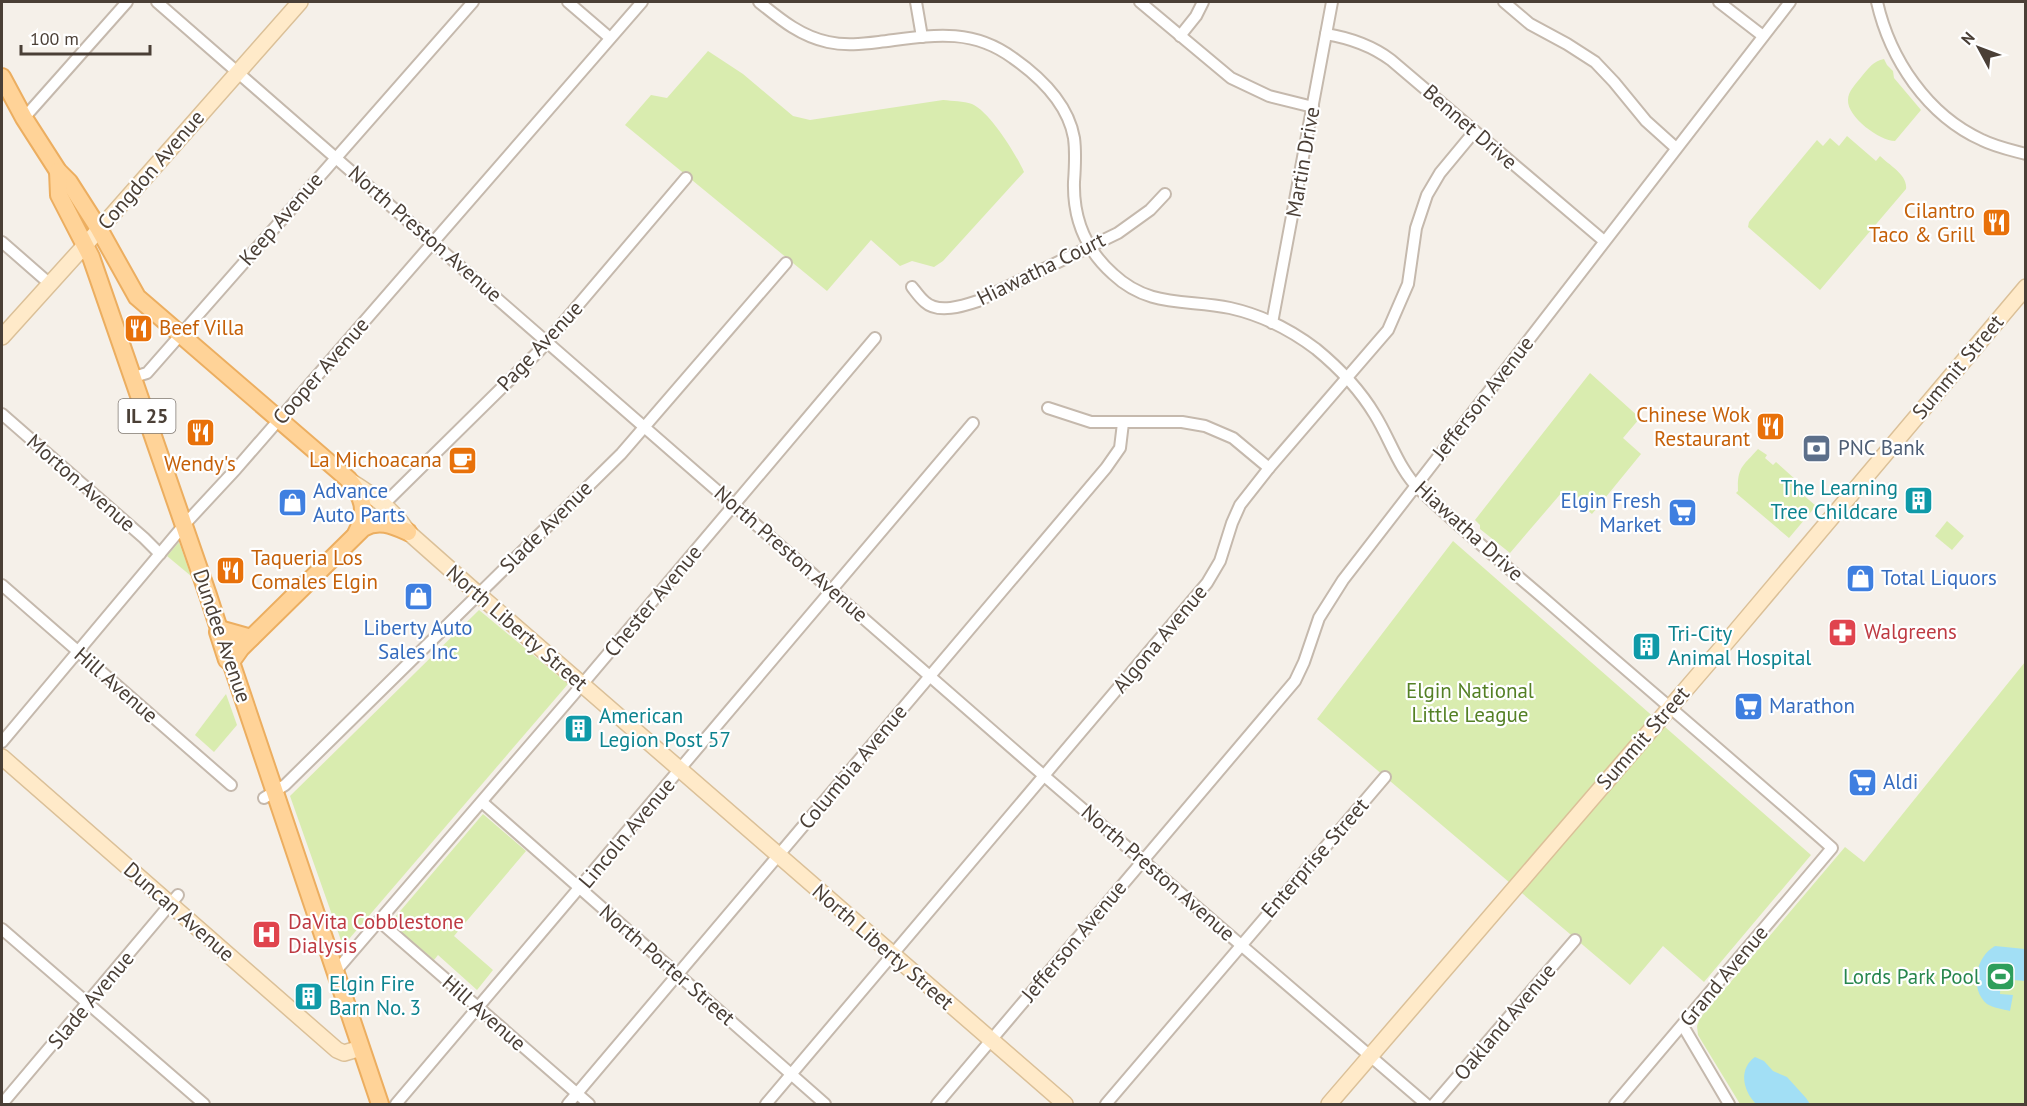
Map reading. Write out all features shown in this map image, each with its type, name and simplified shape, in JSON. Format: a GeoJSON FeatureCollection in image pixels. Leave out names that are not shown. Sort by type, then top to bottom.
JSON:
{"type":"FeatureCollection","features":[{"type":"Feature","properties":{"kind":"main road","name":"Congdon Avenue"},"geometry":{"type":"LineString","coordinates":[[2,337],[300,2]]}},
{"type":"Feature","properties":{"kind":"main road","name":"Dundee Avenue"},"geometry":{"type":"LineString","coordinates":[[2,76],[58,177],[59,195],[91,256],[184,525],[219,629],[218,632],[228,660],[231,662],[269,795],[335,972],[380,1104]]}},
{"type":"Feature","properties":{"kind":"main road","name":"Dundee Avenue"},"geometry":{"type":"LineString","coordinates":[[58,177],[69,182],[99,229]]}},
{"type":"Feature","properties":{"kind":"main road","name":"North Liberty Street"},"geometry":{"type":"LineString","coordinates":[[99,229],[137,297],[348,479],[383,505],[402,522],[408,532],[478,594],[1065,1104]]}},
{"type":"Feature","properties":{"kind":"main road"},"geometry":{"type":"LineString","coordinates":[[85,245],[95,252],[124,287],[137,297]]}},
{"type":"Feature","properties":{"kind":"main road","name":"Summit Street"},"geometry":{"type":"LineString","coordinates":[[1329,1104],[2025,287]]}},
{"type":"Feature","properties":{"kind":"main road"},"geometry":{"type":"LineString","coordinates":[[348,479],[363,503],[363,517],[356,534]]}},
{"type":"Feature","properties":{"kind":"main road"},"geometry":{"type":"LineString","coordinates":[[231,662],[251,638],[356,534],[367,526],[380,523],[408,532]]}},
{"type":"Feature","properties":{"kind":"main road"},"geometry":{"type":"LineString","coordinates":[[219,629],[251,638]]}},
{"type":"Feature","properties":{"kind":"main road","name":"Duncan Avenue"},"geometry":{"type":"LineString","coordinates":[[2,757],[174,900],[337,1050],[344,1053],[361,1048]]}},
{"type":"Feature","properties":{"kind":"street"},"geometry":{"type":"LineString","coordinates":[[24,118],[127,2]]}},
{"type":"Feature","properties":{"kind":"street","name":"North Preston Avenue"},"geometry":{"type":"LineString","coordinates":[[157,2],[831,590],[1426,1104]]}},
{"type":"Feature","properties":{"kind":"street","name":"Keep Avenue"},"geometry":{"type":"LineString","coordinates":[[134,377],[147,373],[473,2]]}},
{"type":"Feature","properties":{"kind":"street"},"geometry":{"type":"LineString","coordinates":[[568,2],[610,38]]}},
{"type":"Feature","properties":{"kind":"street","name":"Cooper Avenue"},"geometry":{"type":"LineString","coordinates":[[2,742],[184,525],[642,2]]}},
{"type":"Feature","properties":{"kind":"street","name":"Hiawatha Drive"},"geometry":{"type":"LineString","coordinates":[[759,2],[792,28],[829,43],[859,44],[959,35],[990,44],[1015,59],[1039,79],[1064,112],[1074,136],[1076,207],[1081,230],[1100,261],[1118,279],[1145,296],[1167,302],[1207,304],[1233,309],[1272,323],[1312,346],[1346,379],[1376,416],[1415,485],[1832,848]]}},
{"type":"Feature","properties":{"kind":"street"},"geometry":{"type":"LineString","coordinates":[[916,2],[922,37]]}},
{"type":"Feature","properties":{"kind":"street"},"geometry":{"type":"LineString","coordinates":[[1140,2],[1226,74],[1244,85],[1269,96],[1312,107]]}},
{"type":"Feature","properties":{"kind":"street"},"geometry":{"type":"LineString","coordinates":[[1180,36],[1196,16],[1203,2]]}},
{"type":"Feature","properties":{"kind":"street","name":"Martin Drive"},"geometry":{"type":"LineString","coordinates":[[1272,323],[1332,2]]}},
{"type":"Feature","properties":{"kind":"street"},"geometry":{"type":"LineString","coordinates":[[1503,2],[1530,24],[1573,47],[1595,62],[1614,81],[1646,121],[1676,148]]}},
{"type":"Feature","properties":{"kind":"street"},"geometry":{"type":"LineString","coordinates":[[1719,2],[1762,36]]}},
{"type":"Feature","properties":{"kind":"street","name":"Jefferson Avenue"},"geometry":{"type":"LineString","coordinates":[[937,1104],[1295,681],[1304,662],[1315,627],[1325,606],[1343,580],[1762,36],[1791,2]]}},
{"type":"Feature","properties":{"kind":"street"},"geometry":{"type":"LineString","coordinates":[[1877,2],[1885,31],[1897,58],[1913,83],[1931,103],[1979,139],[2025,154]]}},
{"type":"Feature","properties":{"kind":"street","name":"Bennet Drive"},"geometry":{"type":"LineString","coordinates":[[1326,34],[1358,42],[1384,54],[1604,241]]}},
{"type":"Feature","properties":{"kind":"street","name":"Algona Avenue"},"geometry":{"type":"LineString","coordinates":[[766,1104],[1207,583],[1220,561],[1238,509],[1269,468],[1380,341],[1391,324],[1408,284],[1416,228],[1427,195],[1440,173],[1474,132]]}},
{"type":"Feature","properties":{"kind":"street","name":"Page Avenue"},"geometry":{"type":"LineString","coordinates":[[383,505],[547,342],[686,178]]}},
{"type":"Feature","properties":{"kind":"street","name":"Hiawatha Court"},"geometry":{"type":"LineString","coordinates":[[912,287],[928,305],[941,308],[959,307],[981,300],[1133,223],[1165,194]]}},
{"type":"Feature","properties":{"kind":"street"},"geometry":{"type":"LineString","coordinates":[[2,242],[50,284]]}},
{"type":"Feature","properties":{"kind":"street","name":"Slade Avenue"},"geometry":{"type":"LineString","coordinates":[[269,795],[285,786],[621,454],[786,263]]}},
{"type":"Feature","properties":{"kind":"street","name":"Chester Avenue"},"geometry":{"type":"LineString","coordinates":[[335,972],[582,685],[875,338]]}},
{"type":"Feature","properties":{"kind":"street"},"geometry":{"type":"LineString","coordinates":[[1048,408],[1087,421],[1182,422],[1210,427],[1233,438],[1269,468]]}},
{"type":"Feature","properties":{"kind":"street","name":"Morton Avenue"},"geometry":{"type":"LineString","coordinates":[[2,414],[160,554]]}},
{"type":"Feature","properties":{"kind":"street","name":"Lincoln Avenue"},"geometry":{"type":"LineString","coordinates":[[396,1104],[974,423]]}},
{"type":"Feature","properties":{"kind":"street","name":"Columbia Avenue"},"geometry":{"type":"LineString","coordinates":[[568,1104],[1108,466],[1120,448],[1122,423]]}},
{"type":"Feature","properties":{"kind":"street","name":"Hill Avenue"},"geometry":{"type":"LineString","coordinates":[[2,585],[231,784]]}},
{"type":"Feature","properties":{"kind":"street","name":"Enterprise Street"},"geometry":{"type":"LineString","coordinates":[[1106,1104],[1385,777]]}},
{"type":"Feature","properties":{"kind":"street","name":"North Porter Street"},"geometry":{"type":"LineString","coordinates":[[482,802],[825,1104]]}},
{"type":"Feature","properties":{"kind":"street","name":"Grand Avenue"},"geometry":{"type":"LineString","coordinates":[[1616,1104],[1832,848]]}},
{"type":"Feature","properties":{"kind":"street","name":"Slade Avenue"},"geometry":{"type":"LineString","coordinates":[[3,1103],[89,1004],[174,900]]}},
{"type":"Feature","properties":{"kind":"street","name":"Hill Avenue"},"geometry":{"type":"LineString","coordinates":[[379,921],[589,1104]]}},
{"type":"Feature","properties":{"kind":"street"},"geometry":{"type":"LineString","coordinates":[[2,929],[204,1104]]}},
{"type":"Feature","properties":{"kind":"street","name":"Oakland Avenue"},"geometry":{"type":"LineString","coordinates":[[1434,1104],[1575,940]]}},
{"type":"Feature","properties":{"kind":"street"},"geometry":{"type":"LineString","coordinates":[[1683,1026],[1729,1104]]}},
{"type":"Feature","properties":{"kind":"green space"},"geometry":{"type":"Polygon","coordinates":[[[708,51],[743,74],[793,116],[810,120],[943,100],[972,104],[987,115],[994,124],[1024,172],[943,261],[934,267],[912,261],[900,266],[871,240],[827,291],[625,125],[651,95],[667,98],[708,51]]]}},
{"type":"Feature","properties":{"kind":"green space"},"geometry":{"type":"Polygon","coordinates":[[[1884,59],[1893,71],[1894,78],[1921,110],[1895,141],[1881,137],[1865,127],[1853,114],[1848,100],[1849,94],[1869,68],[1877,61],[1884,59]]]}},
{"type":"Feature","properties":{"kind":"green space"},"geometry":{"type":"Polygon","coordinates":[[[1847,136],[1876,161],[1880,156],[1897,171],[1904,179],[1906,189],[1820,290],[1748,227],[1749,222],[1817,140],[1823,146],[1830,138],[1839,146],[1847,136]]]}},
{"type":"Feature","properties":{"kind":"green space"},"geometry":{"type":"Polygon","coordinates":[[[1590,373],[1640,418],[1623,438],[1641,454],[1592,514],[1563,491],[1510,553],[1480,529],[1480,525],[1475,520],[1590,373]]]}},
{"type":"Feature","properties":{"kind":"green space"},"geometry":{"type":"Polygon","coordinates":[[[1758,449],[1767,455],[1765,458],[1773,465],[1776,462],[1796,480],[1803,490],[1801,493],[1816,506],[1789,538],[1736,493],[1742,467],[1758,449]]]}},
{"type":"Feature","properties":{"kind":"green space"},"geometry":{"type":"Polygon","coordinates":[[[1947,521],[1964,536],[1952,550],[1935,536],[1947,521]]]}},
{"type":"Feature","properties":{"kind":"green space","name":"Elgin National Little League"},"geometry":{"type":"Polygon","coordinates":[[[1453,541],[1811,855],[1704,982],[1663,946],[1630,985],[1317,719],[1453,541]]]}},
{"type":"Feature","properties":{"kind":"green space"},"geometry":{"type":"Polygon","coordinates":[[[179,542],[191,576],[167,556],[179,542]]]}},
{"type":"Feature","properties":{"kind":"green space"},"geometry":{"type":"Polygon","coordinates":[[[479,610],[568,684],[343,946],[290,796],[479,610]]]}},
{"type":"Feature","properties":{"kind":"green space"},"geometry":{"type":"Polygon","coordinates":[[[2025,662],[2025,1104],[1740,1104],[1698,1035],[1697,1026],[1700,1018],[1845,847],[1864,862],[2025,662]]]}},
{"type":"Feature","properties":{"kind":"green space"},"geometry":{"type":"Polygon","coordinates":[[[226,694],[237,725],[214,752],[195,735],[226,694]]]}},
{"type":"Feature","properties":{"kind":"green space"},"geometry":{"type":"Polygon","coordinates":[[[483,814],[526,851],[454,936],[493,970],[477,990],[438,955],[434,960],[390,923],[483,814]]]}},
{"type":"Feature","properties":{"kind":"water","name":"Lords Park Pool"},"geometry":{"type":"Polygon","coordinates":[[[1995,946],[2025,949],[2025,981],[2001,979],[2000,994],[2013,995],[2010,1011],[1987,1004],[1981,998],[1978,990],[1979,965],[1988,951],[1995,946]]]}},
{"type":"Feature","properties":{"kind":"water"},"geometry":{"type":"Polygon","coordinates":[[[1755,1057],[1764,1061],[1773,1071],[1787,1077],[1810,1104],[1756,1104],[1745,1087],[1744,1080],[1746,1068],[1755,1057]]]}},
{"type":"Feature","properties":{"kind":"place","name":"Cilantro Taco & Grill"},"geometry":{"type":"Point","coordinates":[1996,223]}},
{"type":"Feature","properties":{"kind":"place","name":"Beef Villa"},"geometry":{"type":"Point","coordinates":[138,328]}},
{"type":"Feature","properties":{"kind":"place","name":"Chinese Wok Restaurant"},"geometry":{"type":"Point","coordinates":[1771,427]}},
{"type":"Feature","properties":{"kind":"place","name":"Wendy's"},"geometry":{"type":"Point","coordinates":[200,433]}},
{"type":"Feature","properties":{"kind":"place","name":"PNC Bank"},"geometry":{"type":"Point","coordinates":[1817,448]}},
{"type":"Feature","properties":{"kind":"place","name":"La Michoacana"},"geometry":{"type":"Point","coordinates":[463,460]}},
{"type":"Feature","properties":{"kind":"place","name":"The Learning Tree Childcare"},"geometry":{"type":"Point","coordinates":[1919,500]}},
{"type":"Feature","properties":{"kind":"place","name":"Advance Auto Parts"},"geometry":{"type":"Point","coordinates":[292,503]}},
{"type":"Feature","properties":{"kind":"place","name":"Elgin Fresh Market"},"geometry":{"type":"Point","coordinates":[1682,513]}},
{"type":"Feature","properties":{"kind":"place","name":"Taqueria Los Comales Elgin"},"geometry":{"type":"Point","coordinates":[230,570]}},
{"type":"Feature","properties":{"kind":"place","name":"Total Liquors"},"geometry":{"type":"Point","coordinates":[1860,578]}},
{"type":"Feature","properties":{"kind":"place","name":"Liberty Auto Sales Inc"},"geometry":{"type":"Point","coordinates":[418,597]}},
{"type":"Feature","properties":{"kind":"place","name":"Walgreens"},"geometry":{"type":"Point","coordinates":[1843,632]}},
{"type":"Feature","properties":{"kind":"place","name":"Tri-City Animal Hospital"},"geometry":{"type":"Point","coordinates":[1647,646]}},
{"type":"Feature","properties":{"kind":"place","name":"Marathon"},"geometry":{"type":"Point","coordinates":[1748,706]}},
{"type":"Feature","properties":{"kind":"place","name":"American Legion Post 57"},"geometry":{"type":"Point","coordinates":[578,728]}},
{"type":"Feature","properties":{"kind":"place","name":"Aldi"},"geometry":{"type":"Point","coordinates":[1862,782]}},
{"type":"Feature","properties":{"kind":"place","name":"DaVita Cobblestone Dialysis"},"geometry":{"type":"Point","coordinates":[267,934]}},
{"type":"Feature","properties":{"kind":"place","name":"Lords Park Pool"},"geometry":{"type":"Point","coordinates":[2001,977]}},
{"type":"Feature","properties":{"kind":"place","name":"Elgin Fire Barn No. 3"},"geometry":{"type":"Point","coordinates":[308,996]}}]}
